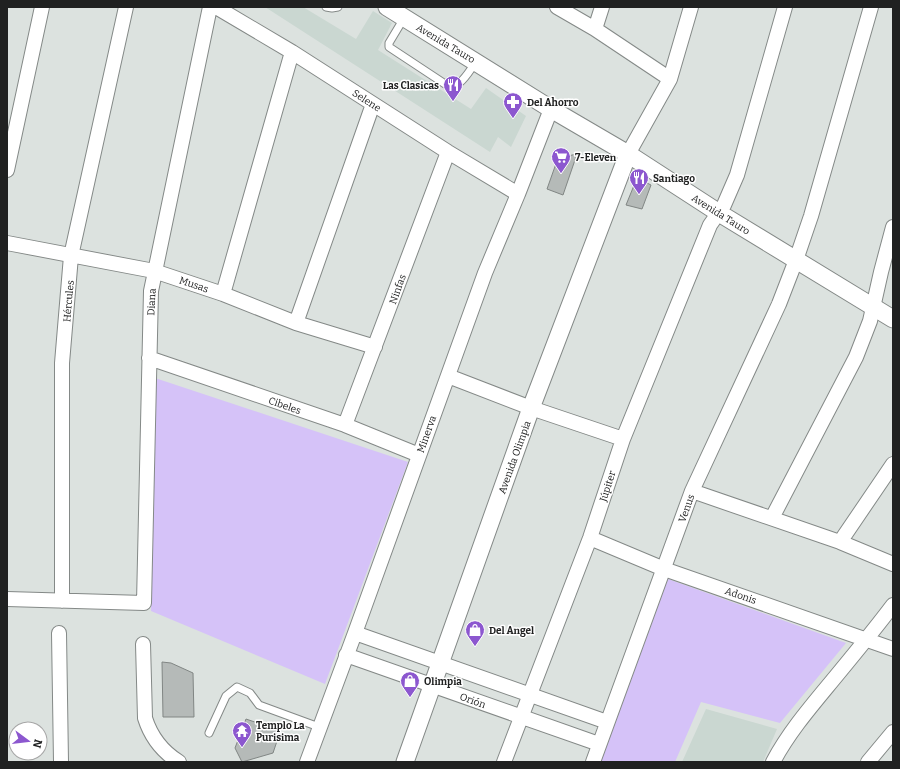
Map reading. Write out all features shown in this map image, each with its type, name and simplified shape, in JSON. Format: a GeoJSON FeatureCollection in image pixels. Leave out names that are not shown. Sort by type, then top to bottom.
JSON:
{"type":"FeatureCollection","features":[{"type":"Feature","properties":{"kind":"street"},"geometry":{"type":"LineString","coordinates":[[7,170],[42,7]]}},
{"type":"Feature","properties":{"kind":"street","name":"Hércules"},"geometry":{"type":"LineString","coordinates":[[62,600],[62,363],[71,256],[126,7]]}},
{"type":"Feature","properties":{"kind":"street","name":"Diana"},"geometry":{"type":"LineString","coordinates":[[62,600],[144,603],[151,291],[210,7]]}},
{"type":"Feature","properties":{"kind":"street","name":"Selene"},"geometry":{"type":"LineString","coordinates":[[216,7],[292,52],[448,152],[518,194]]}},
{"type":"Feature","properties":{"kind":"street","name":"Avenida Tauro"},"geometry":{"type":"LineString","coordinates":[[387,7],[551,109],[628,154],[719,213],[893,319]]}},
{"type":"Feature","properties":{"kind":"street"},"geometry":{"type":"LineString","coordinates":[[557,7],[595,29],[670,79]]}},
{"type":"Feature","properties":{"kind":"street"},"geometry":{"type":"LineString","coordinates":[[595,29],[602,7]]}},
{"type":"Feature","properties":{"kind":"street"},"geometry":{"type":"LineString","coordinates":[[628,154],[670,79],[691,7]]}},
{"type":"Feature","properties":{"kind":"street","name":"Júpiter"},"geometry":{"type":"LineString","coordinates":[[504,762],[590,538],[623,440],[710,225],[719,213],[731,191],[737,175],[785,7]]}},
{"type":"Feature","properties":{"kind":"street","name":"Venus"},"geometry":{"type":"LineString","coordinates":[[593,762],[692,491],[778,304],[796,260],[811,216],[871,7]]}},
{"type":"Feature","properties":{"kind":"street"},"geometry":{"type":"LineString","coordinates":[[223,294],[292,52]]}},
{"type":"Feature","properties":{"kind":"street"},"geometry":{"type":"LineString","coordinates":[[296,322],[373,104]]}},
{"type":"Feature","properties":{"kind":"street","name":"Minerva"},"geometry":{"type":"LineString","coordinates":[[307,762],[485,273],[551,109]]}},
{"type":"Feature","properties":{"kind":"street","name":"Ninfas"},"geometry":{"type":"LineString","coordinates":[[345,425],[448,152]]}},
{"type":"Feature","properties":{"kind":"street","name":"Avenida Olimpia"},"geometry":{"type":"LineString","coordinates":[[405,762],[531,408],[628,154]]}},
{"type":"Feature","properties":{"kind":"street"},"geometry":{"type":"LineString","coordinates":[[772,518],[856,358],[870,321],[893,227]]}},
{"type":"Feature","properties":{"kind":"street","name":"Musas"},"geometry":{"type":"LineString","coordinates":[[7,243],[154,271],[223,294],[296,322],[375,347]]}},
{"type":"Feature","properties":{"kind":"street","name":"Cibeles"},"geometry":{"type":"LineString","coordinates":[[149,358],[345,425],[419,455]]}},
{"type":"Feature","properties":{"kind":"street"},"geometry":{"type":"LineString","coordinates":[[448,376],[531,408],[623,440]]}},
{"type":"Feature","properties":{"kind":"street"},"geometry":{"type":"LineString","coordinates":[[840,542],[893,464]]}},
{"type":"Feature","properties":{"kind":"street"},"geometry":{"type":"LineString","coordinates":[[692,491],[840,542],[893,564]]}},
{"type":"Feature","properties":{"kind":"street","name":"Adonis"},"geometry":{"type":"LineString","coordinates":[[590,538],[664,569],[893,649]]}},
{"type":"Feature","properties":{"kind":"street"},"geometry":{"type":"LineString","coordinates":[[7,598],[62,600]]}},
{"type":"Feature","properties":{"kind":"street"},"geometry":{"type":"LineString","coordinates":[[773,762],[782,745],[806,712],[893,605]]}},
{"type":"Feature","properties":{"kind":"street"},"geometry":{"type":"LineString","coordinates":[[60,633],[61,762]]}},
{"type":"Feature","properties":{"kind":"street"},"geometry":{"type":"LineString","coordinates":[[355,633],[608,722]]}},
{"type":"Feature","properties":{"kind":"street"},"geometry":{"type":"LineString","coordinates":[[143,644],[145,718],[149,730],[161,747],[171,757],[179,762]]}},
{"type":"Feature","properties":{"kind":"street","name":"Orión"},"geometry":{"type":"LineString","coordinates":[[346,655],[599,744]]}},
{"type":"Feature","properties":{"kind":"street"},"geometry":{"type":"LineString","coordinates":[[868,762],[893,732]]}},
{"type":"Feature","properties":{"kind":"lane"},"geometry":{"type":"LineString","coordinates":[[326,7],[338,7]]}},
{"type":"Feature","properties":{"kind":"lane"},"geometry":{"type":"LineString","coordinates":[[404,18],[389,43],[389,47],[445,84],[452,87],[457,86],[476,62]]}},
{"type":"Feature","properties":{"kind":"lane"},"geometry":{"type":"LineString","coordinates":[[209,733],[226,696],[237,687],[250,693],[259,705],[320,727]]}},
{"type":"Feature","properties":{"kind":"shaded area"},"geometry":{"type":"Polygon","coordinates":[[[265,7],[303,7],[356,39],[373,11],[392,23],[378,50],[471,109],[486,88],[526,116],[511,147],[498,137],[490,152],[265,7]]]}},
{"type":"Feature","properties":{"kind":"shaded area"},"geometry":{"type":"Polygon","coordinates":[[[155,378],[408,462],[325,684],[151,611],[155,378]]]}},
{"type":"Feature","properties":{"kind":"shaded area"},"geometry":{"type":"Polygon","coordinates":[[[668,579],[846,643],[780,723],[701,702],[675,762],[601,762],[668,579]]]}},
{"type":"Feature","properties":{"kind":"shaded area"},"geometry":{"type":"Polygon","coordinates":[[[706,709],[777,729],[763,762],[682,762],[706,709]]]}},
{"type":"Feature","properties":{"kind":"building","name":"7-Eleven"},"geometry":{"type":"Polygon","coordinates":[[[577,154],[563,195],[547,189],[558,158],[577,154]]]}},
{"type":"Feature","properties":{"kind":"building","name":"Santiago"},"geometry":{"type":"Polygon","coordinates":[[[637,178],[651,185],[642,209],[626,205],[637,178]]]}},
{"type":"Feature","properties":{"kind":"building"},"geometry":{"type":"Polygon","coordinates":[[[162,662],[171,663],[193,673],[194,717],[163,717],[162,662]]]}},
{"type":"Feature","properties":{"kind":"building"},"geometry":{"type":"Polygon","coordinates":[[[246,719],[275,729],[278,738],[273,753],[242,762],[235,748],[246,719]]]}},
{"type":"Feature","properties":{"kind":"place","name":"Las Clasicas"},"geometry":{"type":"Point","coordinates":[453,102]}},
{"type":"Feature","properties":{"kind":"place","name":"Del Ahorro"},"geometry":{"type":"Point","coordinates":[513,119]}},
{"type":"Feature","properties":{"kind":"place","name":"7-Eleven"},"geometry":{"type":"Point","coordinates":[561,174]}},
{"type":"Feature","properties":{"kind":"place","name":"Santiago"},"geometry":{"type":"Point","coordinates":[639,195]}},
{"type":"Feature","properties":{"kind":"place","name":"Del Angel"},"geometry":{"type":"Point","coordinates":[475,647]}},
{"type":"Feature","properties":{"kind":"place","name":"Olimpia"},"geometry":{"type":"Point","coordinates":[410,698]}},
{"type":"Feature","properties":{"kind":"place","name":"Templo La Purisima"},"geometry":{"type":"Point","coordinates":[242,748]}}]}
